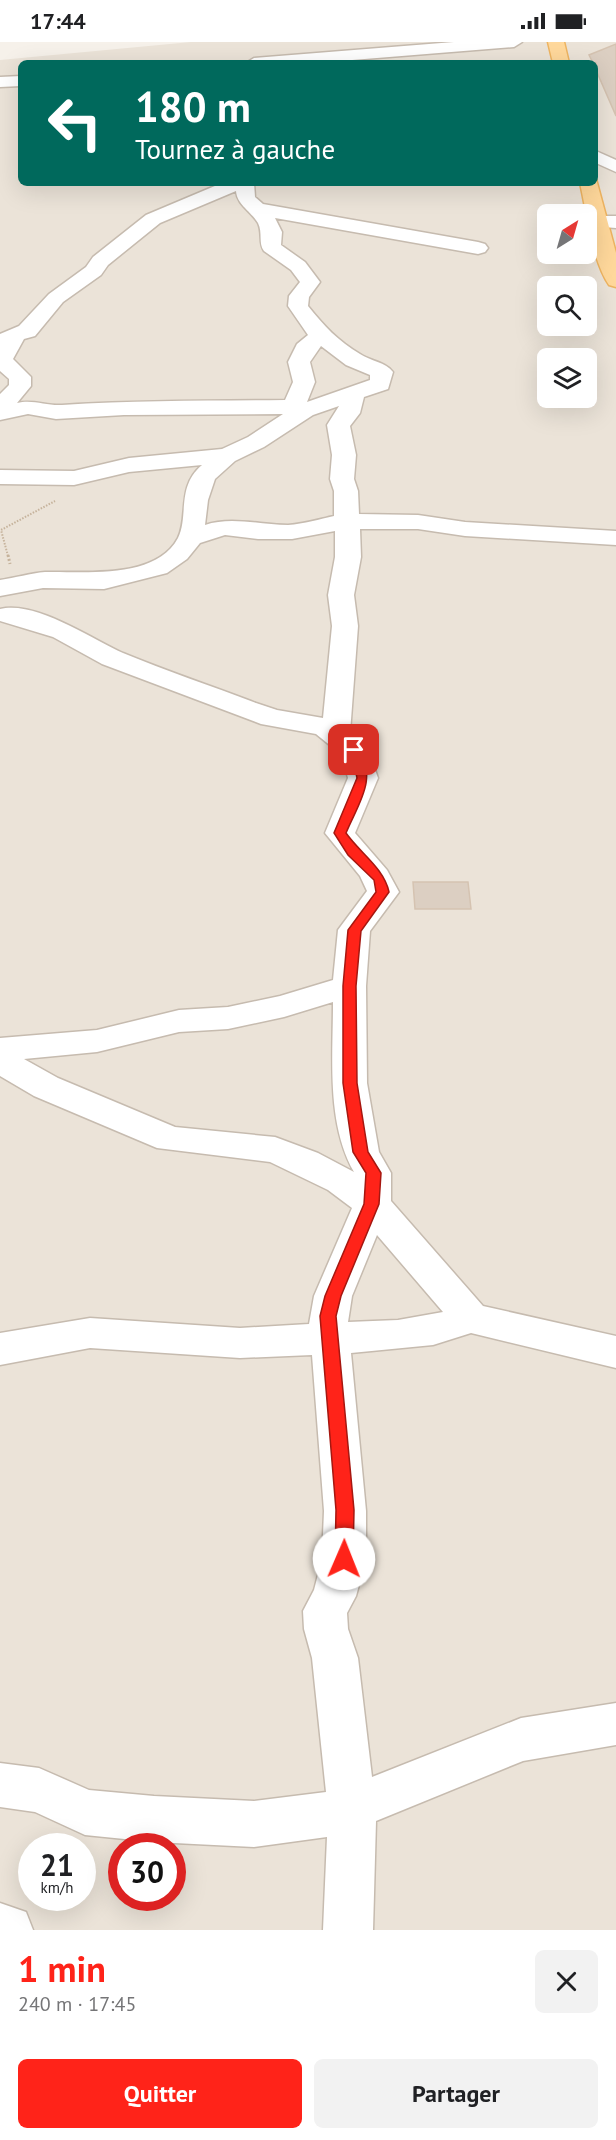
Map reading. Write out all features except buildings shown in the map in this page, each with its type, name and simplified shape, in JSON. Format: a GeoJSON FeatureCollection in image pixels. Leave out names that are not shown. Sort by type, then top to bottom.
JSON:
{"type":"FeatureCollection","features":[{"type":"Feature","properties":{"kind":"main road"},"geometry":{"type":"LineString","coordinates":[[556,42],[560,60]]}},
{"type":"Feature","properties":{"kind":"main road"},"geometry":{"type":"LineString","coordinates":[[589,186],[607,222],[616,281]]}},
{"type":"Feature","properties":{"kind":"street"},"geometry":{"type":"LineString","coordinates":[[348,60],[442,44],[514,42]]}},
{"type":"Feature","properties":{"kind":"street"},"geometry":{"type":"LineString","coordinates":[[0,82],[18,81]]}},
{"type":"Feature","properties":{"kind":"street"},"geometry":{"type":"LineString","coordinates":[[598,157],[616,167]]}},
{"type":"Feature","properties":{"kind":"street"},"geometry":{"type":"LineString","coordinates":[[0,407],[20,387],[20,377],[1,360],[8,337],[27,330],[56,298],[94,271],[100,261],[153,219],[203,201],[231,186]]}},
{"type":"Feature","properties":{"kind":"street"},"geometry":{"type":"LineString","coordinates":[[0,413],[28,407],[56,412],[124,408],[294,412],[353,395],[380,384],[382,372],[354,360],[320,336],[298,306],[299,296],[310,282],[308,277],[289,259],[271,247],[272,232],[265,218],[246,198],[244,186]]}},
{"type":"Feature","properties":{"kind":"street"},"geometry":{"type":"LineString","coordinates":[[256,209],[478,248]]}},
{"type":"Feature","properties":{"kind":"street"},"geometry":{"type":"LineString","coordinates":[[3,603],[11,607],[60,580],[104,581],[158,568],[178,554],[191,538],[196,500],[204,476],[227,456],[256,442],[294,412],[304,382],[299,362],[305,350],[320,336]]}},
{"type":"Feature","properties":{"kind":"street"},"geometry":{"type":"LineString","coordinates":[[336,735],[345,626],[341,595],[348,557],[345,522],[346,491],[342,479],[344,454],[338,425],[349,413],[353,395]]}},
{"type":"Feature","properties":{"kind":"street"},"geometry":{"type":"LineString","coordinates":[[0,477],[74,478],[129,465],[227,456]]}},
{"type":"Feature","properties":{"kind":"street"},"geometry":{"type":"LineString","coordinates":[[191,538],[224,527],[258,532],[292,532],[345,522],[418,522],[465,529],[616,538]]}},
{"type":"Feature","properties":{"kind":"street"},"geometry":{"type":"LineString","coordinates":[[3,603],[112,658],[197,692],[271,718],[325,727],[354,750],[359,759],[363,778],[340,833],[353,852],[380,878],[383,892],[354,930],[350,986],[350,1083],[361,1152],[373,1173],[372,1204],[333,1296],[328,1316],[345,1510],[344,1559],[334,1596],[325,1611],[326,1629],[335,1658],[351,1808],[348,1930]]}},
{"type":"Feature","properties":{"kind":"street"},"geometry":{"type":"LineString","coordinates":[[350,986],[284,1006],[228,1018],[179,1021],[97,1041],[0,1052],[9,1066],[46,1088],[170,1138],[275,1150],[305,1162],[341,1181],[372,1204],[471,1318]]}},
{"type":"Feature","properties":{"kind":"street"},"geometry":{"type":"LineString","coordinates":[[0,1349],[90,1333],[240,1343],[398,1335],[433,1330],[471,1318],[616,1352]]}},
{"type":"Feature","properties":{"kind":"street"},"geometry":{"type":"LineString","coordinates":[[0,1785],[39,1790],[85,1812],[154,1819],[254,1824],[312,1818],[351,1808],[521,1740],[616,1724]]}},
{"type":"Feature","properties":{"kind":"street"},"geometry":{"type":"LineString","coordinates":[[0,1928],[8,1930]]}},
{"type":"Feature","properties":{"kind":"path"},"geometry":{"type":"LineString","coordinates":[[3,603],[11,571],[8,553],[1,542],[1,530],[42,509],[66,493],[74,478]]}},
{"type":"Feature","properties":{"kind":"shaded area"},"geometry":{"type":"Polygon","coordinates":[[[191,42],[616,42],[616,1930],[0,1930],[0,60],[191,42]]]}},
{"type":"Feature","properties":{"kind":"route"},"geometry":{"type":"LineString","coordinates":[[344,1559],[345,1510],[328,1316],[333,1296],[372,1204],[373,1173],[361,1152],[350,1083],[350,986],[354,930],[383,892],[380,878],[353,852],[340,833],[363,778],[359,759],[354,750]]}}]}
